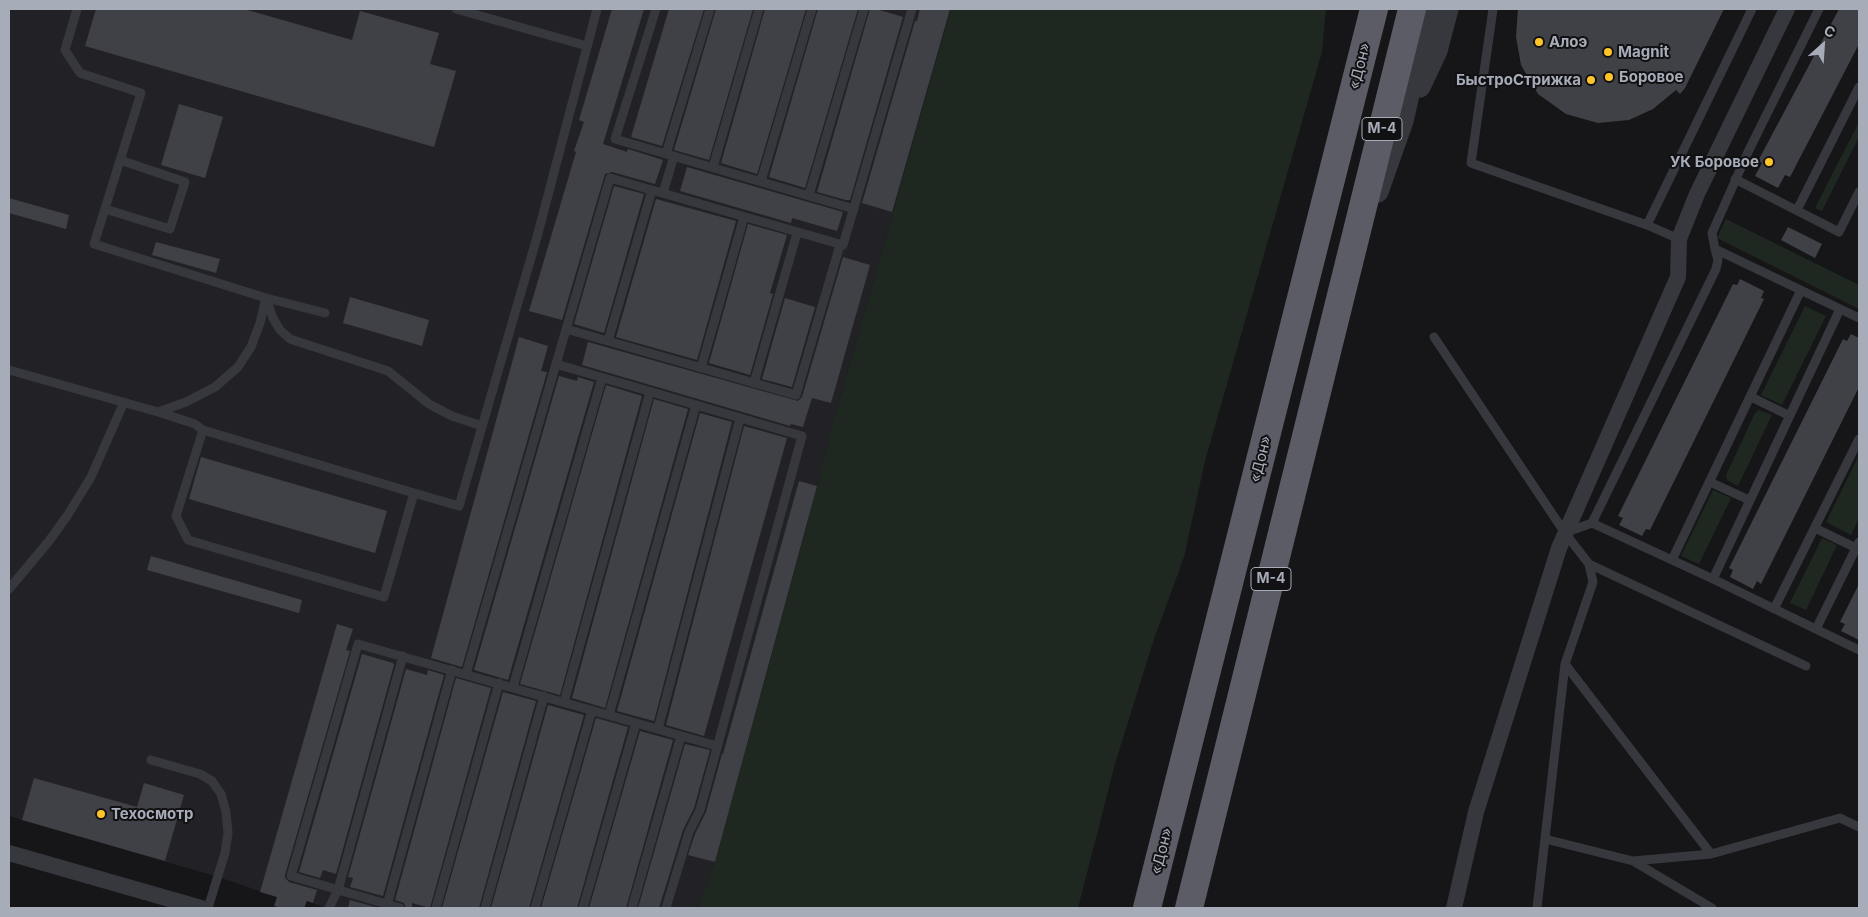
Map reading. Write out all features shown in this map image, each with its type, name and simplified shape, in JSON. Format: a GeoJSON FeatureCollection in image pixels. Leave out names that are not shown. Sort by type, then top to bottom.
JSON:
{"type":"FeatureCollection","features":[{"type":"Feature","properties":{"kind":"highway","name":"«Дон»"},"geometry":{"type":"LineString","coordinates":[[1147,908],[1374,9]]}},
{"type":"Feature","properties":{"kind":"highway","name":"М-4"},"geometry":{"type":"LineString","coordinates":[[1189,908],[1412,9]]}},
{"type":"Feature","properties":{"kind":"street"},"geometry":{"type":"LineString","coordinates":[[1353,250],[1374,203],[1403,121],[1429,9]]}},
{"type":"Feature","properties":{"kind":"street"},"geometry":{"type":"LineString","coordinates":[[1403,121],[1437,51],[1448,9]]}},
{"type":"Feature","properties":{"kind":"street"},"geometry":{"type":"LineString","coordinates":[[1454,908],[1476,812],[1559,548],[1678,277],[1679,238],[1697,194],[1787,9]]}},
{"type":"Feature","properties":{"kind":"street"},"geometry":{"type":"LineString","coordinates":[[9,853],[201,908]]}},
{"type":"Feature","properties":{"kind":"lane"},"geometry":{"type":"LineString","coordinates":[[77,9],[64,50],[80,73],[140,93],[94,244],[266,298],[326,313]]}},
{"type":"Feature","properties":{"kind":"lane"},"geometry":{"type":"LineString","coordinates":[[456,9],[587,46]]}},
{"type":"Feature","properties":{"kind":"lane"},"geometry":{"type":"LineString","coordinates":[[9,370],[158,412],[195,424],[204,430],[459,506],[537,237],[597,9]]}},
{"type":"Feature","properties":{"kind":"lane"},"geometry":{"type":"LineString","coordinates":[[656,9],[615,139],[854,209]]}},
{"type":"Feature","properties":{"kind":"lane"},"geometry":{"type":"LineString","coordinates":[[663,193],[670,155],[710,9]]}},
{"type":"Feature","properties":{"kind":"lane"},"geometry":{"type":"LineString","coordinates":[[713,167],[759,9]]}},
{"type":"Feature","properties":{"kind":"lane"},"geometry":{"type":"LineString","coordinates":[[761,182],[812,9]]}},
{"type":"Feature","properties":{"kind":"lane"},"geometry":{"type":"LineString","coordinates":[[809,195],[864,9]]}},
{"type":"Feature","properties":{"kind":"lane"},"geometry":{"type":"LineString","coordinates":[[466,674],[610,178],[843,246],[912,9]]}},
{"type":"Feature","properties":{"kind":"lane"},"geometry":{"type":"LineString","coordinates":[[1493,9],[1472,163],[1679,238]]}},
{"type":"Feature","properties":{"kind":"lane"},"geometry":{"type":"LineString","coordinates":[[1647,225],[1752,9]]}},
{"type":"Feature","properties":{"kind":"lane"},"geometry":{"type":"LineString","coordinates":[[1565,533],[1592,522],[1716,269],[1718,260],[1712,233],[1735,179],[1820,9]]}},
{"type":"Feature","properties":{"kind":"lane"},"geometry":{"type":"LineString","coordinates":[[1797,210],[1859,87]]}},
{"type":"Feature","properties":{"kind":"lane"},"geometry":{"type":"LineString","coordinates":[[105,209],[170,229],[185,182],[120,160]]}},
{"type":"Feature","properties":{"kind":"lane"},"geometry":{"type":"LineString","coordinates":[[1735,179],[1838,232],[1859,192]]}},
{"type":"Feature","properties":{"kind":"lane"},"geometry":{"type":"LineString","coordinates":[[608,341],[652,190]]}},
{"type":"Feature","properties":{"kind":"lane"},"geometry":{"type":"LineString","coordinates":[[701,368],[744,217]]}},
{"type":"Feature","properties":{"kind":"lane"},"geometry":{"type":"LineString","coordinates":[[754,383],[797,233]]}},
{"type":"Feature","properties":{"kind":"lane"},"geometry":{"type":"LineString","coordinates":[[566,329],[796,395],[840,245]]}},
{"type":"Feature","properties":{"kind":"lane"},"geometry":{"type":"LineString","coordinates":[[1714,248],[1859,318]]}},
{"type":"Feature","properties":{"kind":"lane"},"geometry":{"type":"LineString","coordinates":[[1672,560],[1801,290]]}},
{"type":"Feature","properties":{"kind":"lane"},"geometry":{"type":"LineString","coordinates":[[266,298],[273,318],[280,330],[290,339],[388,371],[430,404],[452,416],[482,426]]}},
{"type":"Feature","properties":{"kind":"lane"},"geometry":{"type":"LineString","coordinates":[[158,412],[186,402],[215,387],[238,367],[250,347],[260,323],[266,298]]}},
{"type":"Feature","properties":{"kind":"lane"},"geometry":{"type":"LineString","coordinates":[[1713,579],[1840,308]]}},
{"type":"Feature","properties":{"kind":"lane"},"geometry":{"type":"LineString","coordinates":[[1434,337],[1565,533],[1589,564],[1593,582],[1565,664],[1538,908]]}},
{"type":"Feature","properties":{"kind":"lane"},"geometry":{"type":"LineString","coordinates":[[556,364],[802,436],[700,810],[689,832],[666,908]]}},
{"type":"Feature","properties":{"kind":"lane"},"geometry":{"type":"LineString","coordinates":[[513,687],[602,378]]}},
{"type":"Feature","properties":{"kind":"lane"},"geometry":{"type":"LineString","coordinates":[[564,702],[650,392]]}},
{"type":"Feature","properties":{"kind":"lane"},"geometry":{"type":"LineString","coordinates":[[1751,397],[1790,416]]}},
{"type":"Feature","properties":{"kind":"lane"},"geometry":{"type":"LineString","coordinates":[[9,589],[58,529],[92,477],[124,402]]}},
{"type":"Feature","properties":{"kind":"lane"},"geometry":{"type":"LineString","coordinates":[[609,715],[696,405]]}},
{"type":"Feature","properties":{"kind":"lane"},"geometry":{"type":"LineString","coordinates":[[658,729],[740,418]]}},
{"type":"Feature","properties":{"kind":"lane"},"geometry":{"type":"LineString","coordinates":[[204,430],[176,516],[188,540],[384,597],[414,493]]}},
{"type":"Feature","properties":{"kind":"lane"},"geometry":{"type":"LineString","coordinates":[[1774,609],[1859,439]]}},
{"type":"Feature","properties":{"kind":"lane"},"geometry":{"type":"LineString","coordinates":[[1710,482],[1749,500]]}},
{"type":"Feature","properties":{"kind":"lane"},"geometry":{"type":"LineString","coordinates":[[1592,522],[1859,650]]}},
{"type":"Feature","properties":{"kind":"lane"},"geometry":{"type":"LineString","coordinates":[[1815,528],[1858,545],[1816,629]]}},
{"type":"Feature","properties":{"kind":"lane"},"geometry":{"type":"LineString","coordinates":[[1589,564],[1806,666]]}},
{"type":"Feature","properties":{"kind":"lane"},"geometry":{"type":"LineString","coordinates":[[400,908],[291,876],[358,644],[718,746]]}},
{"type":"Feature","properties":{"kind":"lane"},"geometry":{"type":"LineString","coordinates":[[329,908],[338,890],[403,656]]}},
{"type":"Feature","properties":{"kind":"lane"},"geometry":{"type":"LineString","coordinates":[[1565,664],[1711,854]]}},
{"type":"Feature","properties":{"kind":"lane"},"geometry":{"type":"LineString","coordinates":[[387,904],[452,670]]}},
{"type":"Feature","properties":{"kind":"lane"},"geometry":{"type":"LineString","coordinates":[[436,908],[499,683]]}},
{"type":"Feature","properties":{"kind":"lane"},"geometry":{"type":"LineString","coordinates":[[485,908],[544,696]]}},
{"type":"Feature","properties":{"kind":"lane"},"geometry":{"type":"LineString","coordinates":[[535,908],[592,710]]}},
{"type":"Feature","properties":{"kind":"lane"},"geometry":{"type":"LineString","coordinates":[[583,908],[636,723]]}},
{"type":"Feature","properties":{"kind":"lane"},"geometry":{"type":"LineString","coordinates":[[632,908],[681,736]]}},
{"type":"Feature","properties":{"kind":"lane"},"geometry":{"type":"LineString","coordinates":[[151,760],[200,774],[212,781],[221,794],[226,812],[228,833],[225,853],[208,908]]}},
{"type":"Feature","properties":{"kind":"lane"},"geometry":{"type":"LineString","coordinates":[[1633,861],[1711,854],[1840,818],[1859,827]]}},
{"type":"Feature","properties":{"kind":"lane"},"geometry":{"type":"LineString","coordinates":[[1545,839],[1633,861],[1712,908]]}},
{"type":"Feature","properties":{"kind":"shaded area"},"geometry":{"type":"Polygon","coordinates":[[[9,9],[951,9],[834,418],[805,532],[715,862],[698,908],[327,908],[307,901],[304,908],[282,908],[274,906],[277,897],[218,877],[9,816],[9,9]]]}},
{"type":"Feature","properties":{"kind":"shaded area"},"geometry":{"type":"Polygon","coordinates":[[[951,9],[1326,9],[1322,52],[1205,461],[1184,557],[1153,642],[1115,764],[1078,908],[698,908],[715,862],[805,532],[834,418],[951,9]]]}},
{"type":"Feature","properties":{"kind":"shaded area"},"geometry":{"type":"Polygon","coordinates":[[[1859,122],[1859,137],[1822,211],[1815,208],[1859,122]]]}},
{"type":"Feature","properties":{"kind":"shaded area"},"geometry":{"type":"Polygon","coordinates":[[[1726,219],[1859,285],[1859,309],[1717,238],[1726,219]]]}},
{"type":"Feature","properties":{"kind":"shaded area"},"geometry":{"type":"Polygon","coordinates":[[[1805,306],[1826,316],[1782,405],[1761,395],[1805,306]]]}},
{"type":"Feature","properties":{"kind":"shaded area"},"geometry":{"type":"Polygon","coordinates":[[[1759,410],[1772,415],[1738,486],[1727,480],[1726,475],[1755,413],[1759,410]]]}},
{"type":"Feature","properties":{"kind":"shaded area"},"geometry":{"type":"Polygon","coordinates":[[[1859,455],[1859,518],[1851,535],[1826,522],[1859,455]]]}},
{"type":"Feature","properties":{"kind":"shaded area"},"geometry":{"type":"Polygon","coordinates":[[[1713,490],[1731,498],[1699,564],[1681,556],[1713,490]]]}},
{"type":"Feature","properties":{"kind":"shaded area"},"geometry":{"type":"Polygon","coordinates":[[[1822,538],[1837,545],[1806,610],[1790,603],[1822,538]]]}},
{"type":"Feature","properties":{"kind":"building"},"geometry":{"type":"Polygon","coordinates":[[[96,9],[244,9],[352,40],[360,11],[439,33],[430,64],[456,71],[434,147],[85,46],[96,9]]]}},
{"type":"Feature","properties":{"kind":"building"},"geometry":{"type":"Polygon","coordinates":[[[612,9],[644,9],[603,144],[627,152],[628,149],[663,160],[655,184],[612,172],[605,174],[562,320],[529,311],[576,152],[574,151],[584,122],[579,120],[612,9]]]}},
{"type":"Feature","properties":{"kind":"building"},"geometry":{"type":"Polygon","coordinates":[[[669,9],[704,9],[662,146],[631,137],[669,9]]]}},
{"type":"Feature","properties":{"kind":"building"},"geometry":{"type":"Polygon","coordinates":[[[716,9],[753,9],[709,160],[674,150],[716,9]]]}},
{"type":"Feature","properties":{"kind":"building"},"geometry":{"type":"Polygon","coordinates":[[[765,9],[806,9],[757,174],[721,163],[765,9]]]}},
{"type":"Feature","properties":{"kind":"building"},"geometry":{"type":"Polygon","coordinates":[[[818,9],[858,9],[805,188],[769,177],[818,9]]]}},
{"type":"Feature","properties":{"kind":"building"},"geometry":{"type":"Polygon","coordinates":[[[870,9],[903,17],[850,200],[846,200],[817,192],[870,9]]]}},
{"type":"Feature","properties":{"kind":"building"},"geometry":{"type":"Polygon","coordinates":[[[920,9],[950,9],[892,212],[862,203],[920,9]]]}},
{"type":"Feature","properties":{"kind":"building","name":"Боровое"},"geometry":{"type":"Polygon","coordinates":[[[1518,9],[1724,9],[1685,88],[1680,94],[1676,90],[1653,109],[1629,120],[1598,123],[1566,114],[1538,94],[1521,65],[1516,37],[1518,9]]]}},
{"type":"Feature","properties":{"kind":"building"},"geometry":{"type":"Polygon","coordinates":[[[1839,9],[1859,9],[1859,44],[1790,177],[1785,175],[1778,188],[1755,176],[1762,163],[1758,161],[1839,9]]]}},
{"type":"Feature","properties":{"kind":"building"},"geometry":{"type":"Polygon","coordinates":[[[179,104],[223,117],[205,178],[161,165],[179,104]]]}},
{"type":"Feature","properties":{"kind":"building"},"geometry":{"type":"Polygon","coordinates":[[[687,167],[843,212],[837,231],[792,218],[791,223],[680,191],[687,167]]]}},
{"type":"Feature","properties":{"kind":"building"},"geometry":{"type":"Polygon","coordinates":[[[614,186],[644,194],[604,333],[574,324],[614,186]]]}},
{"type":"Feature","properties":{"kind":"building"},"geometry":{"type":"Polygon","coordinates":[[[9,198],[69,215],[66,229],[9,213],[9,198]]]}},
{"type":"Feature","properties":{"kind":"building"},"geometry":{"type":"Polygon","coordinates":[[[656,199],[736,221],[697,360],[616,337],[656,199]]]}},
{"type":"Feature","properties":{"kind":"building"},"geometry":{"type":"Polygon","coordinates":[[[748,224],[787,235],[770,293],[773,294],[750,375],[709,363],[748,224]]]}},
{"type":"Feature","properties":{"kind":"building"},"geometry":{"type":"Polygon","coordinates":[[[1788,227],[1822,244],[1815,258],[1781,240],[1788,227]]]}},
{"type":"Feature","properties":{"kind":"building"},"geometry":{"type":"Polygon","coordinates":[[[156,242],[220,259],[216,273],[152,255],[156,242]]]}},
{"type":"Feature","properties":{"kind":"building"},"geometry":{"type":"Polygon","coordinates":[[[843,257],[870,265],[831,403],[812,398],[803,427],[791,424],[790,426],[582,365],[588,342],[798,401],[802,397],[843,257]]]}},
{"type":"Feature","properties":{"kind":"building"},"geometry":{"type":"Polygon","coordinates":[[[1740,279],[1764,291],[1761,298],[1764,299],[1650,530],[1646,529],[1642,536],[1619,525],[1623,518],[1618,516],[1733,284],[1737,285],[1740,279]]]}},
{"type":"Feature","properties":{"kind":"building"},"geometry":{"type":"Polygon","coordinates":[[[350,297],[429,320],[422,346],[343,323],[350,297]]]}},
{"type":"Feature","properties":{"kind":"building"},"geometry":{"type":"Polygon","coordinates":[[[785,298],[815,307],[792,387],[762,379],[785,298]]]}},
{"type":"Feature","properties":{"kind":"building"},"geometry":{"type":"Polygon","coordinates":[[[1851,334],[1859,338],[1859,387],[1761,584],[1757,581],[1753,589],[1730,577],[1733,570],[1729,568],[1843,339],[1847,341],[1851,334]]]}},
{"type":"Feature","properties":{"kind":"building"},"geometry":{"type":"Polygon","coordinates":[[[519,337],[548,346],[541,371],[547,372],[462,667],[431,658],[519,337]]]}},
{"type":"Feature","properties":{"kind":"building"},"geometry":{"type":"Polygon","coordinates":[[[559,376],[577,381],[578,377],[594,382],[508,680],[474,670],[559,376]]]}},
{"type":"Feature","properties":{"kind":"building"},"geometry":{"type":"Polygon","coordinates":[[[606,385],[642,396],[560,695],[520,684],[606,385]]]}},
{"type":"Feature","properties":{"kind":"building"},"geometry":{"type":"Polygon","coordinates":[[[654,399],[688,409],[605,708],[572,698],[654,399]]]}},
{"type":"Feature","properties":{"kind":"building"},"geometry":{"type":"Polygon","coordinates":[[[700,413],[732,422],[654,721],[617,711],[700,413]]]}},
{"type":"Feature","properties":{"kind":"building"},"geometry":{"type":"Polygon","coordinates":[[[744,426],[787,438],[704,736],[666,725],[744,426]]]}},
{"type":"Feature","properties":{"kind":"building"},"geometry":{"type":"Polygon","coordinates":[[[201,457],[387,511],[375,553],[189,499],[201,457]]]}},
{"type":"Feature","properties":{"kind":"building"},"geometry":{"type":"Polygon","coordinates":[[[799,481],[817,486],[715,862],[688,855],[695,834],[706,812],[799,481]]]}},
{"type":"Feature","properties":{"kind":"building"},"geometry":{"type":"Polygon","coordinates":[[[151,556],[302,600],[299,613],[147,570],[151,556]]]}},
{"type":"Feature","properties":{"kind":"building"},"geometry":{"type":"Polygon","coordinates":[[[1859,584],[1859,640],[1841,631],[1845,624],[1840,622],[1859,584]]]}},
{"type":"Feature","properties":{"kind":"building"},"geometry":{"type":"Polygon","coordinates":[[[337,624],[353,629],[346,650],[350,651],[285,875],[289,882],[317,890],[313,903],[307,901],[304,908],[282,908],[274,906],[277,897],[260,892],[337,624]]]}},
{"type":"Feature","properties":{"kind":"building"},"geometry":{"type":"Polygon","coordinates":[[[362,654],[393,663],[394,665],[336,874],[323,870],[320,878],[299,872],[362,654]]]}},
{"type":"Feature","properties":{"kind":"building"},"geometry":{"type":"Polygon","coordinates":[[[406,669],[427,675],[428,670],[444,675],[383,896],[350,887],[353,878],[348,877],[406,669]]]}},
{"type":"Feature","properties":{"kind":"building"},"geometry":{"type":"Polygon","coordinates":[[[456,678],[491,688],[430,908],[412,903],[412,908],[406,908],[404,903],[395,900],[456,678]]]}},
{"type":"Feature","properties":{"kind":"building"},"geometry":{"type":"Polygon","coordinates":[[[503,692],[536,701],[479,908],[442,908],[503,692]]]}},
{"type":"Feature","properties":{"kind":"building"},"geometry":{"type":"Polygon","coordinates":[[[548,705],[584,715],[529,908],[491,908],[548,705]]]}},
{"type":"Feature","properties":{"kind":"building"},"geometry":{"type":"Polygon","coordinates":[[[596,718],[628,727],[577,908],[541,908],[596,718]]]}},
{"type":"Feature","properties":{"kind":"building"},"geometry":{"type":"Polygon","coordinates":[[[640,731],[673,740],[626,908],[589,908],[640,731]]]}},
{"type":"Feature","properties":{"kind":"building"},"geometry":{"type":"Polygon","coordinates":[[[685,744],[710,750],[694,808],[683,830],[659,908],[638,908],[685,744]]]}},
{"type":"Feature","properties":{"kind":"building","name":"Техосмотр"},"geometry":{"type":"Polygon","coordinates":[[[34,778],[137,807],[144,783],[184,795],[165,861],[22,820],[34,778]]]}},
{"type":"Feature","properties":{"kind":"building"},"geometry":{"type":"Polygon","coordinates":[[[350,900],[379,908],[348,908],[350,900]]]}},
{"type":"Feature","properties":{"kind":"place","name":"Алоэ"},"geometry":{"type":"Point","coordinates":[1539,42]}},
{"type":"Feature","properties":{"kind":"place","name":"Magnit"},"geometry":{"type":"Point","coordinates":[1608,52]}},
{"type":"Feature","properties":{"kind":"place","name":"Боровое"},"geometry":{"type":"Point","coordinates":[1609,77]}},
{"type":"Feature","properties":{"kind":"place","name":"БыстроСтрижка"},"geometry":{"type":"Point","coordinates":[1591,80]}},
{"type":"Feature","properties":{"kind":"place","name":"УК Боровое"},"geometry":{"type":"Point","coordinates":[1769,162]}},
{"type":"Feature","properties":{"kind":"place","name":"Техосмотр"},"geometry":{"type":"Point","coordinates":[101,814]}}]}
